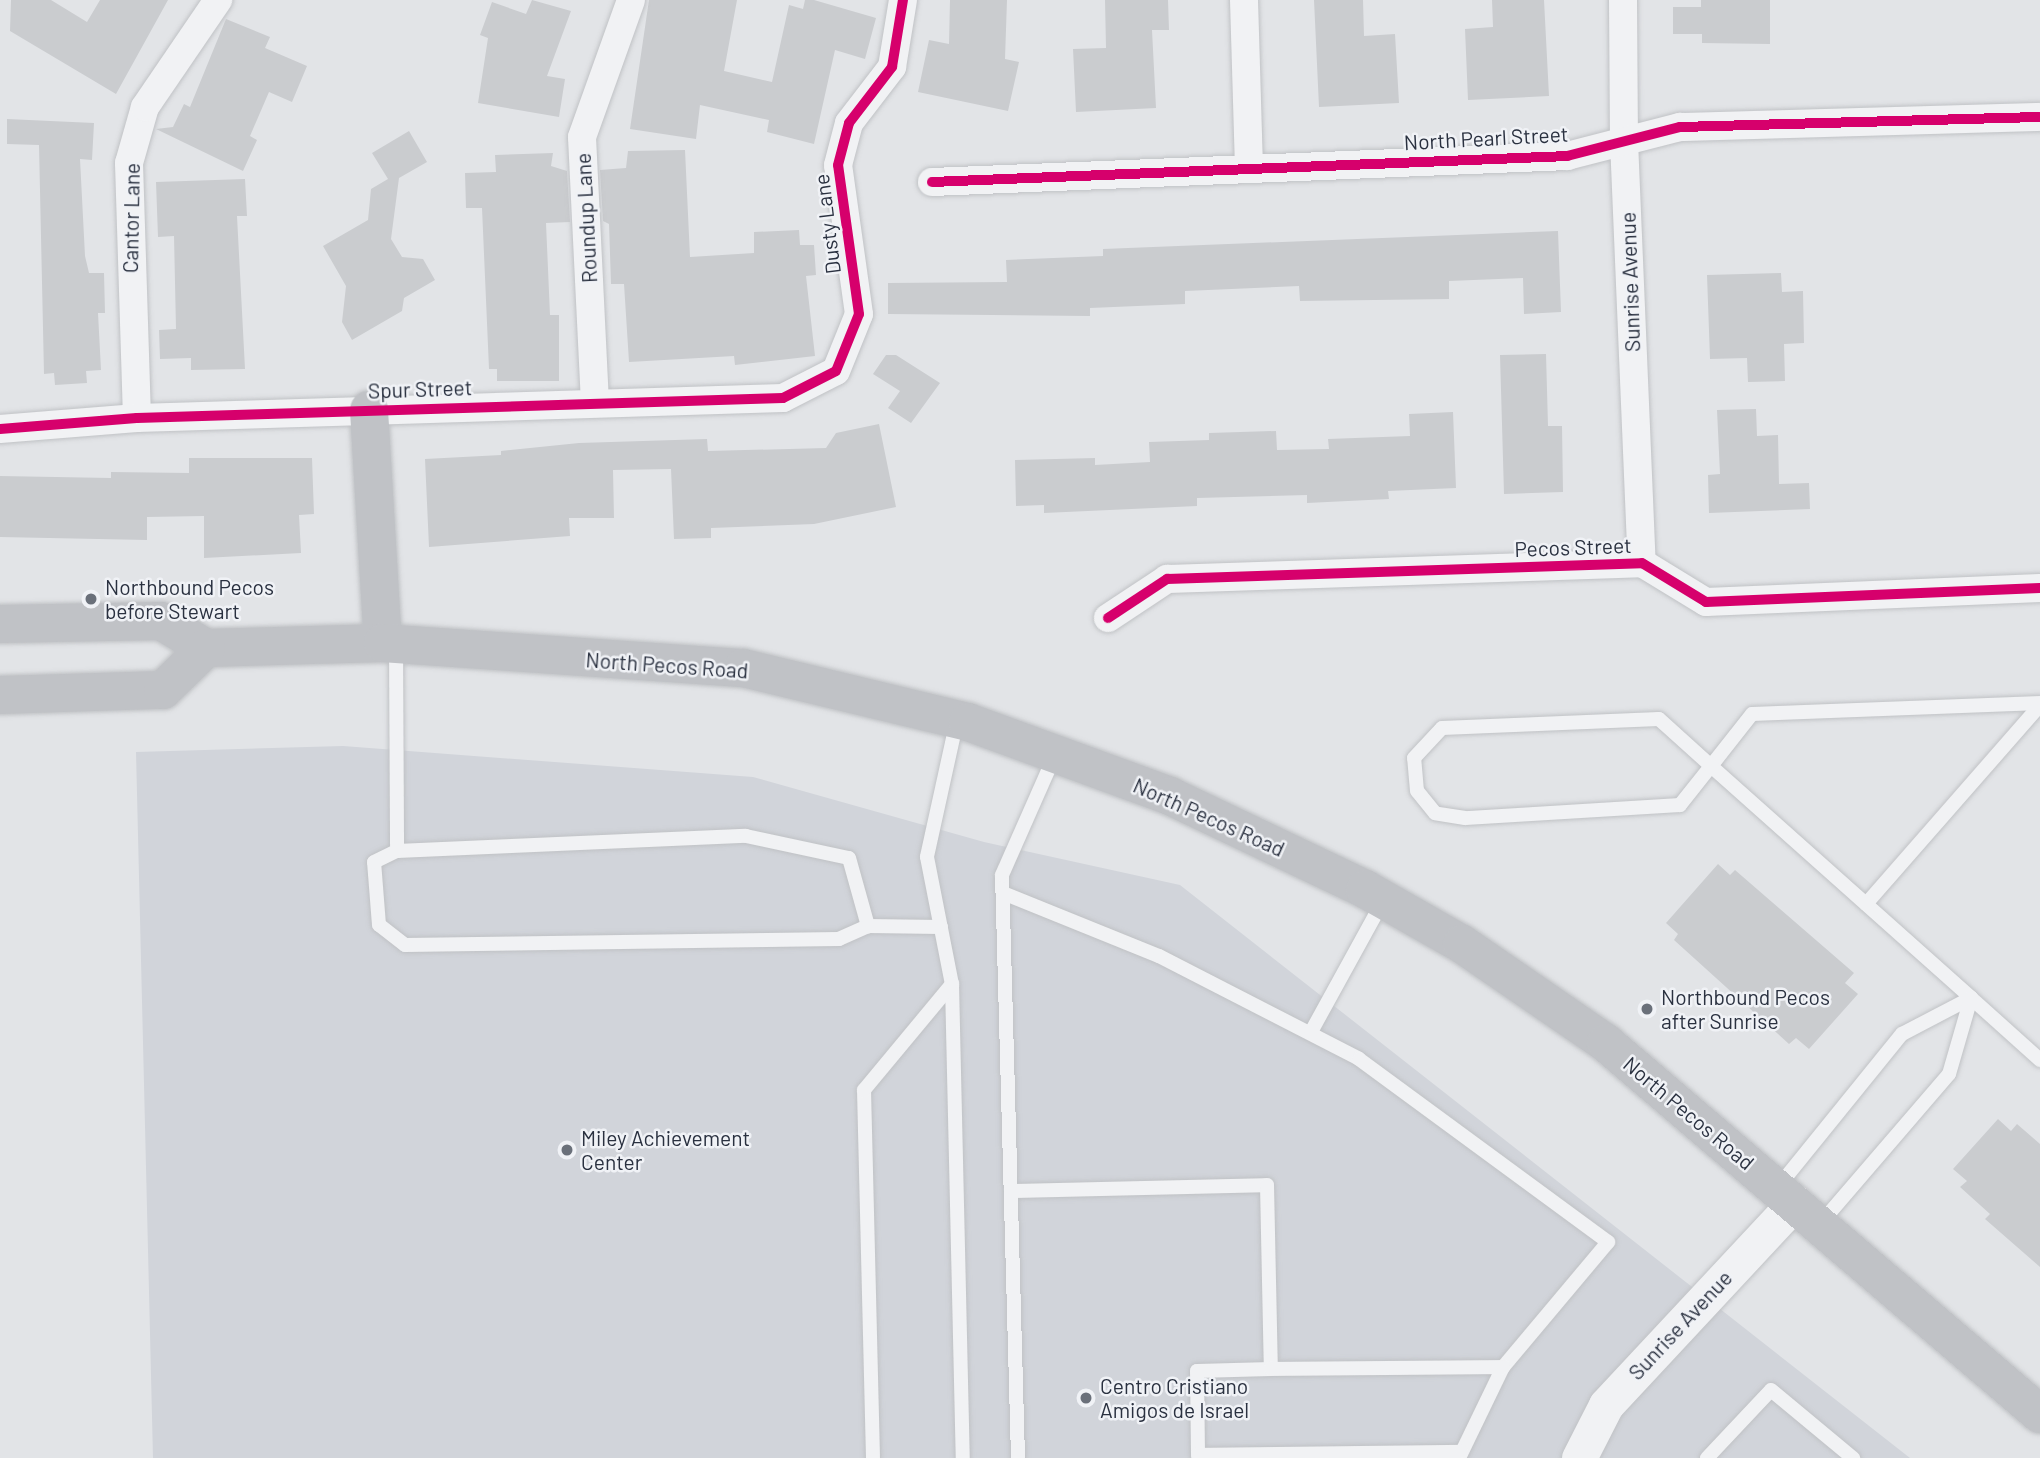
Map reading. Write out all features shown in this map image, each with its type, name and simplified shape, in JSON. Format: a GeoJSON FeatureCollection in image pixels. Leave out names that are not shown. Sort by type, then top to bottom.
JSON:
{"type":"FeatureCollection","features":[{"type":"Feature","properties":{"kind":"main road"},"geometry":{"type":"LineString","coordinates":[[369,410],[389,643]]}},
{"type":"Feature","properties":{"kind":"main road"},"geometry":{"type":"LineString","coordinates":[[0,624],[160,621],[206,648],[163,690],[0,695]]}},
{"type":"Feature","properties":{"kind":"main road","name":"North Pecos Road"},"geometry":{"type":"LineString","coordinates":[[206,648],[389,643],[743,668],[957,719],[1170,796],[1384,900],[1462,944],[1606,1043],[1798,1204],[2040,1414]]}},
{"type":"Feature","properties":{"kind":"street","name":"Cantor Lane"},"geometry":{"type":"LineString","coordinates":[[137,418],[129,163],[145,107],[218,0]]}},
{"type":"Feature","properties":{"kind":"street","name":"Roundup Lane"},"geometry":{"type":"LineString","coordinates":[[595,403],[582,137],[631,0]]}},
{"type":"Feature","properties":{"kind":"street","name":"Dusty Lane"},"geometry":{"type":"LineString","coordinates":[[835,371],[859,314],[838,165],[849,123],[892,67],[903,0]]}},
{"type":"Feature","properties":{"kind":"street"},"geometry":{"type":"LineString","coordinates":[[1244,0],[1249,168]]}},
{"type":"Feature","properties":{"kind":"street","name":"Sunrise Avenue"},"geometry":{"type":"LineString","coordinates":[[1623,0],[1624,141],[1642,563]]}},
{"type":"Feature","properties":{"kind":"street","name":"North Pearl Street"},"geometry":{"type":"LineString","coordinates":[[932,182],[1567,156],[1680,127],[2040,117]]}},
{"type":"Feature","properties":{"kind":"street","name":"Spur Street"},"geometry":{"type":"LineString","coordinates":[[0,429],[137,418],[783,398],[835,371]]}},
{"type":"Feature","properties":{"kind":"street","name":"Pecos Street"},"geometry":{"type":"LineString","coordinates":[[1108,618],[1167,579],[1642,563],[1706,602],[2040,588]]}},
{"type":"Feature","properties":{"kind":"street","name":"Sunrise Avenue"},"geometry":{"type":"LineString","coordinates":[[1579,1458],[1606,1405],[1798,1204]]}},
{"type":"Feature","properties":{"kind":"lane"},"geometry":{"type":"LineString","coordinates":[[389,643],[397,850]]}},
{"type":"Feature","properties":{"kind":"lane"},"geometry":{"type":"LineString","coordinates":[[2040,704],[1752,714],[1711,766],[1681,805],[1465,818],[1435,813],[1417,791],[1414,758],[1442,729],[1659,719],[1711,766],[2040,1060]]}},
{"type":"Feature","properties":{"kind":"lane"},"geometry":{"type":"LineString","coordinates":[[1866,904],[2040,704]]}},
{"type":"Feature","properties":{"kind":"lane"},"geometry":{"type":"LineString","coordinates":[[957,719],[927,857],[953,984],[963,1458]]}},
{"type":"Feature","properties":{"kind":"lane"},"geometry":{"type":"LineString","coordinates":[[1018,1458],[1002,875],[1055,754]]}},
{"type":"Feature","properties":{"kind":"lane"},"geometry":{"type":"LineString","coordinates":[[868,926],[849,858],[746,836],[397,850],[374,862],[379,925],[405,944],[839,939],[868,926],[941,927]]}},
{"type":"Feature","properties":{"kind":"lane"},"geometry":{"type":"LineString","coordinates":[[1003,893],[1159,956],[1359,1059],[1608,1242],[1503,1367],[1460,1455],[1198,1455],[1197,1371],[1503,1367]]}},
{"type":"Feature","properties":{"kind":"lane"},"geometry":{"type":"LineString","coordinates":[[1311,1032],[1384,900]]}},
{"type":"Feature","properties":{"kind":"lane"},"geometry":{"type":"LineString","coordinates":[[873,1458],[864,1090],[953,984]]}},
{"type":"Feature","properties":{"kind":"lane"},"geometry":{"type":"LineString","coordinates":[[1798,1204],[1949,1074],[1971,998]]}},
{"type":"Feature","properties":{"kind":"lane"},"geometry":{"type":"LineString","coordinates":[[1798,1204],[1902,1034],[1971,998]]}},
{"type":"Feature","properties":{"kind":"lane"},"geometry":{"type":"LineString","coordinates":[[1011,1191],[1266,1185],[1271,1369]]}},
{"type":"Feature","properties":{"kind":"lane"},"geometry":{"type":"LineString","coordinates":[[1707,1458],[1771,1390],[1853,1458]]}},
{"type":"Feature","properties":{"kind":"shaded area","name":"Miley Achievement Center"},"geometry":{"type":"Polygon","coordinates":[[[343,746],[753,777],[984,842],[1180,885],[1910,1458],[153,1458],[136,752],[343,746]]]}},
{"type":"Feature","properties":{"kind":"building"},"geometry":{"type":"Polygon","coordinates":[[[11,0],[51,0],[87,22],[100,0],[168,0],[116,94],[10,31],[11,0]]]}},
{"type":"Feature","properties":{"kind":"building"},"geometry":{"type":"Polygon","coordinates":[[[532,0],[571,11],[547,76],[565,79],[559,117],[478,103],[488,38],[480,35],[492,2],[526,14],[532,0]]]}},
{"type":"Feature","properties":{"kind":"building"},"geometry":{"type":"Polygon","coordinates":[[[649,0],[737,0],[724,71],[772,82],[789,5],[803,9],[805,0],[814,0],[876,18],[865,59],[835,50],[814,144],[767,132],[769,120],[700,105],[696,139],[630,129],[649,0]]]}},
{"type":"Feature","properties":{"kind":"building"},"geometry":{"type":"Polygon","coordinates":[[[950,0],[1007,0],[1005,59],[1019,62],[1008,111],[918,92],[929,40],[949,44],[950,0]]]}},
{"type":"Feature","properties":{"kind":"building"},"geometry":{"type":"Polygon","coordinates":[[[1105,0],[1168,0],[1169,30],[1152,30],[1156,108],[1076,112],[1073,49],[1106,48],[1105,0]]]}},
{"type":"Feature","properties":{"kind":"building"},"geometry":{"type":"Polygon","coordinates":[[[1314,0],[1363,0],[1364,36],[1395,34],[1399,103],[1319,107],[1314,0]]]}},
{"type":"Feature","properties":{"kind":"building"},"geometry":{"type":"Polygon","coordinates":[[[1492,0],[1544,0],[1549,96],[1468,100],[1465,29],[1493,27],[1492,0]]]}},
{"type":"Feature","properties":{"kind":"building"},"geometry":{"type":"Polygon","coordinates":[[[1701,0],[1770,0],[1770,44],[1702,43],[1702,34],[1673,34],[1673,7],[1701,7],[1701,0]]]}},
{"type":"Feature","properties":{"kind":"building"},"geometry":{"type":"Polygon","coordinates":[[[226,19],[270,37],[265,48],[307,66],[292,102],[269,92],[250,136],[257,140],[243,171],[156,129],[173,127],[184,104],[190,107],[226,19]]]}},
{"type":"Feature","properties":{"kind":"building"},"geometry":{"type":"Polygon","coordinates":[[[7,119],[94,123],[92,160],[80,159],[85,256],[89,273],[104,273],[105,313],[98,313],[101,370],[86,371],[87,383],[55,385],[54,373],[44,374],[39,145],[7,144],[7,119]]]}},
{"type":"Feature","properties":{"kind":"building"},"geometry":{"type":"Polygon","coordinates":[[[409,131],[427,162],[399,178],[391,239],[402,257],[423,259],[435,280],[404,298],[402,311],[352,340],[342,322],[346,286],[323,246],[368,220],[371,189],[388,179],[372,153],[409,131]]]}},
{"type":"Feature","properties":{"kind":"building"},"geometry":{"type":"Polygon","coordinates":[[[685,150],[690,257],[754,253],[754,232],[799,230],[800,245],[814,245],[816,275],[806,276],[815,356],[735,365],[734,356],[629,362],[624,284],[611,284],[609,224],[603,221],[600,170],[626,168],[628,151],[685,150]]]}},
{"type":"Feature","properties":{"kind":"building"},"geometry":{"type":"Polygon","coordinates":[[[553,153],[551,166],[567,171],[570,222],[546,223],[550,315],[559,315],[559,381],[497,381],[497,369],[489,369],[482,208],[466,208],[465,173],[496,172],[495,155],[553,153]]]}},
{"type":"Feature","properties":{"kind":"building"},"geometry":{"type":"Polygon","coordinates":[[[245,179],[247,216],[237,216],[245,369],[191,370],[191,358],[160,359],[159,330],[176,329],[174,236],[158,237],[156,182],[245,179]]]}},
{"type":"Feature","properties":{"kind":"building"},"geometry":{"type":"Polygon","coordinates":[[[1558,231],[1561,312],[1524,314],[1523,278],[1449,281],[1449,299],[1300,301],[1299,286],[1185,291],[1185,304],[1090,308],[1090,316],[888,314],[888,283],[1007,282],[1006,260],[1103,256],[1103,249],[1558,231]]]}},
{"type":"Feature","properties":{"kind":"building"},"geometry":{"type":"Polygon","coordinates":[[[1781,273],[1782,292],[1803,291],[1804,343],[1784,344],[1785,381],[1748,382],[1747,358],[1710,359],[1707,275],[1781,273]]]}},
{"type":"Feature","properties":{"kind":"building"},"geometry":{"type":"Polygon","coordinates":[[[1546,354],[1548,426],[1562,426],[1563,492],[1504,494],[1500,355],[1546,354]]]}},
{"type":"Feature","properties":{"kind":"building"},"geometry":{"type":"Polygon","coordinates":[[[886,355],[896,355],[940,383],[911,423],[888,408],[900,391],[873,374],[886,355]]]}},
{"type":"Feature","properties":{"kind":"building"},"geometry":{"type":"Polygon","coordinates":[[[1756,409],[1757,436],[1778,435],[1779,484],[1809,483],[1810,509],[1709,513],[1708,475],[1720,474],[1717,410],[1756,409]]]}},
{"type":"Feature","properties":{"kind":"building"},"geometry":{"type":"Polygon","coordinates":[[[1453,412],[1456,488],[1388,491],[1389,499],[1307,503],[1307,495],[1197,498],[1197,506],[1044,513],[1044,505],[1016,506],[1015,460],[1095,458],[1095,465],[1150,462],[1149,442],[1209,440],[1209,433],[1276,431],[1277,450],[1329,449],[1328,439],[1410,436],[1409,414],[1453,412]]]}},
{"type":"Feature","properties":{"kind":"building"},"geometry":{"type":"Polygon","coordinates":[[[879,424],[896,507],[814,524],[711,528],[711,538],[674,539],[671,469],[613,470],[614,518],[569,518],[570,536],[429,547],[425,459],[501,455],[501,451],[579,443],[707,439],[708,451],[826,448],[836,433],[879,424]]]}},
{"type":"Feature","properties":{"kind":"building"},"geometry":{"type":"Polygon","coordinates":[[[189,458],[312,458],[314,514],[299,515],[301,553],[204,558],[204,516],[147,517],[147,540],[0,537],[0,476],[111,478],[111,472],[189,473],[189,458]]]}},
{"type":"Feature","properties":{"kind":"building"},"geometry":{"type":"Polygon","coordinates":[[[1718,864],[1730,875],[1735,870],[1854,973],[1845,983],[1858,994],[1809,1049],[1796,1038],[1789,1044],[1674,940],[1678,934],[1666,923],[1718,864]]]}},
{"type":"Feature","properties":{"kind":"building"},"geometry":{"type":"Polygon","coordinates":[[[1998,1119],[2011,1131],[2017,1124],[2040,1144],[2040,1267],[1985,1219],[1990,1214],[1960,1187],[1967,1181],[1953,1169],[1998,1119]]]}},
{"type":"Feature","properties":{"kind":"cycle path"},"geometry":{"type":"LineString","coordinates":[[0,429],[137,418],[783,398],[836,371],[859,314],[838,165],[849,123],[892,67],[903,0]]}},
{"type":"Feature","properties":{"kind":"cycle path"},"geometry":{"type":"LineString","coordinates":[[932,182],[1567,156],[1680,127],[2040,117]]}},
{"type":"Feature","properties":{"kind":"cycle path"},"geometry":{"type":"LineString","coordinates":[[1108,618],[1167,579],[1642,563],[1706,602],[2040,588]]}},
{"type":"Feature","properties":{"kind":"place","name":"Northbound Pecos before Stewart"},"geometry":{"type":"Point","coordinates":[91,599]}},
{"type":"Feature","properties":{"kind":"place","name":"Northbound Pecos after Sunrise"},"geometry":{"type":"Point","coordinates":[1647,1009]}},
{"type":"Feature","properties":{"kind":"place","name":"Miley Achievement Center"},"geometry":{"type":"Point","coordinates":[567,1150]}},
{"type":"Feature","properties":{"kind":"place","name":"Centro Cristiano Amigos de Israel"},"geometry":{"type":"Point","coordinates":[1086,1398]}}]}
